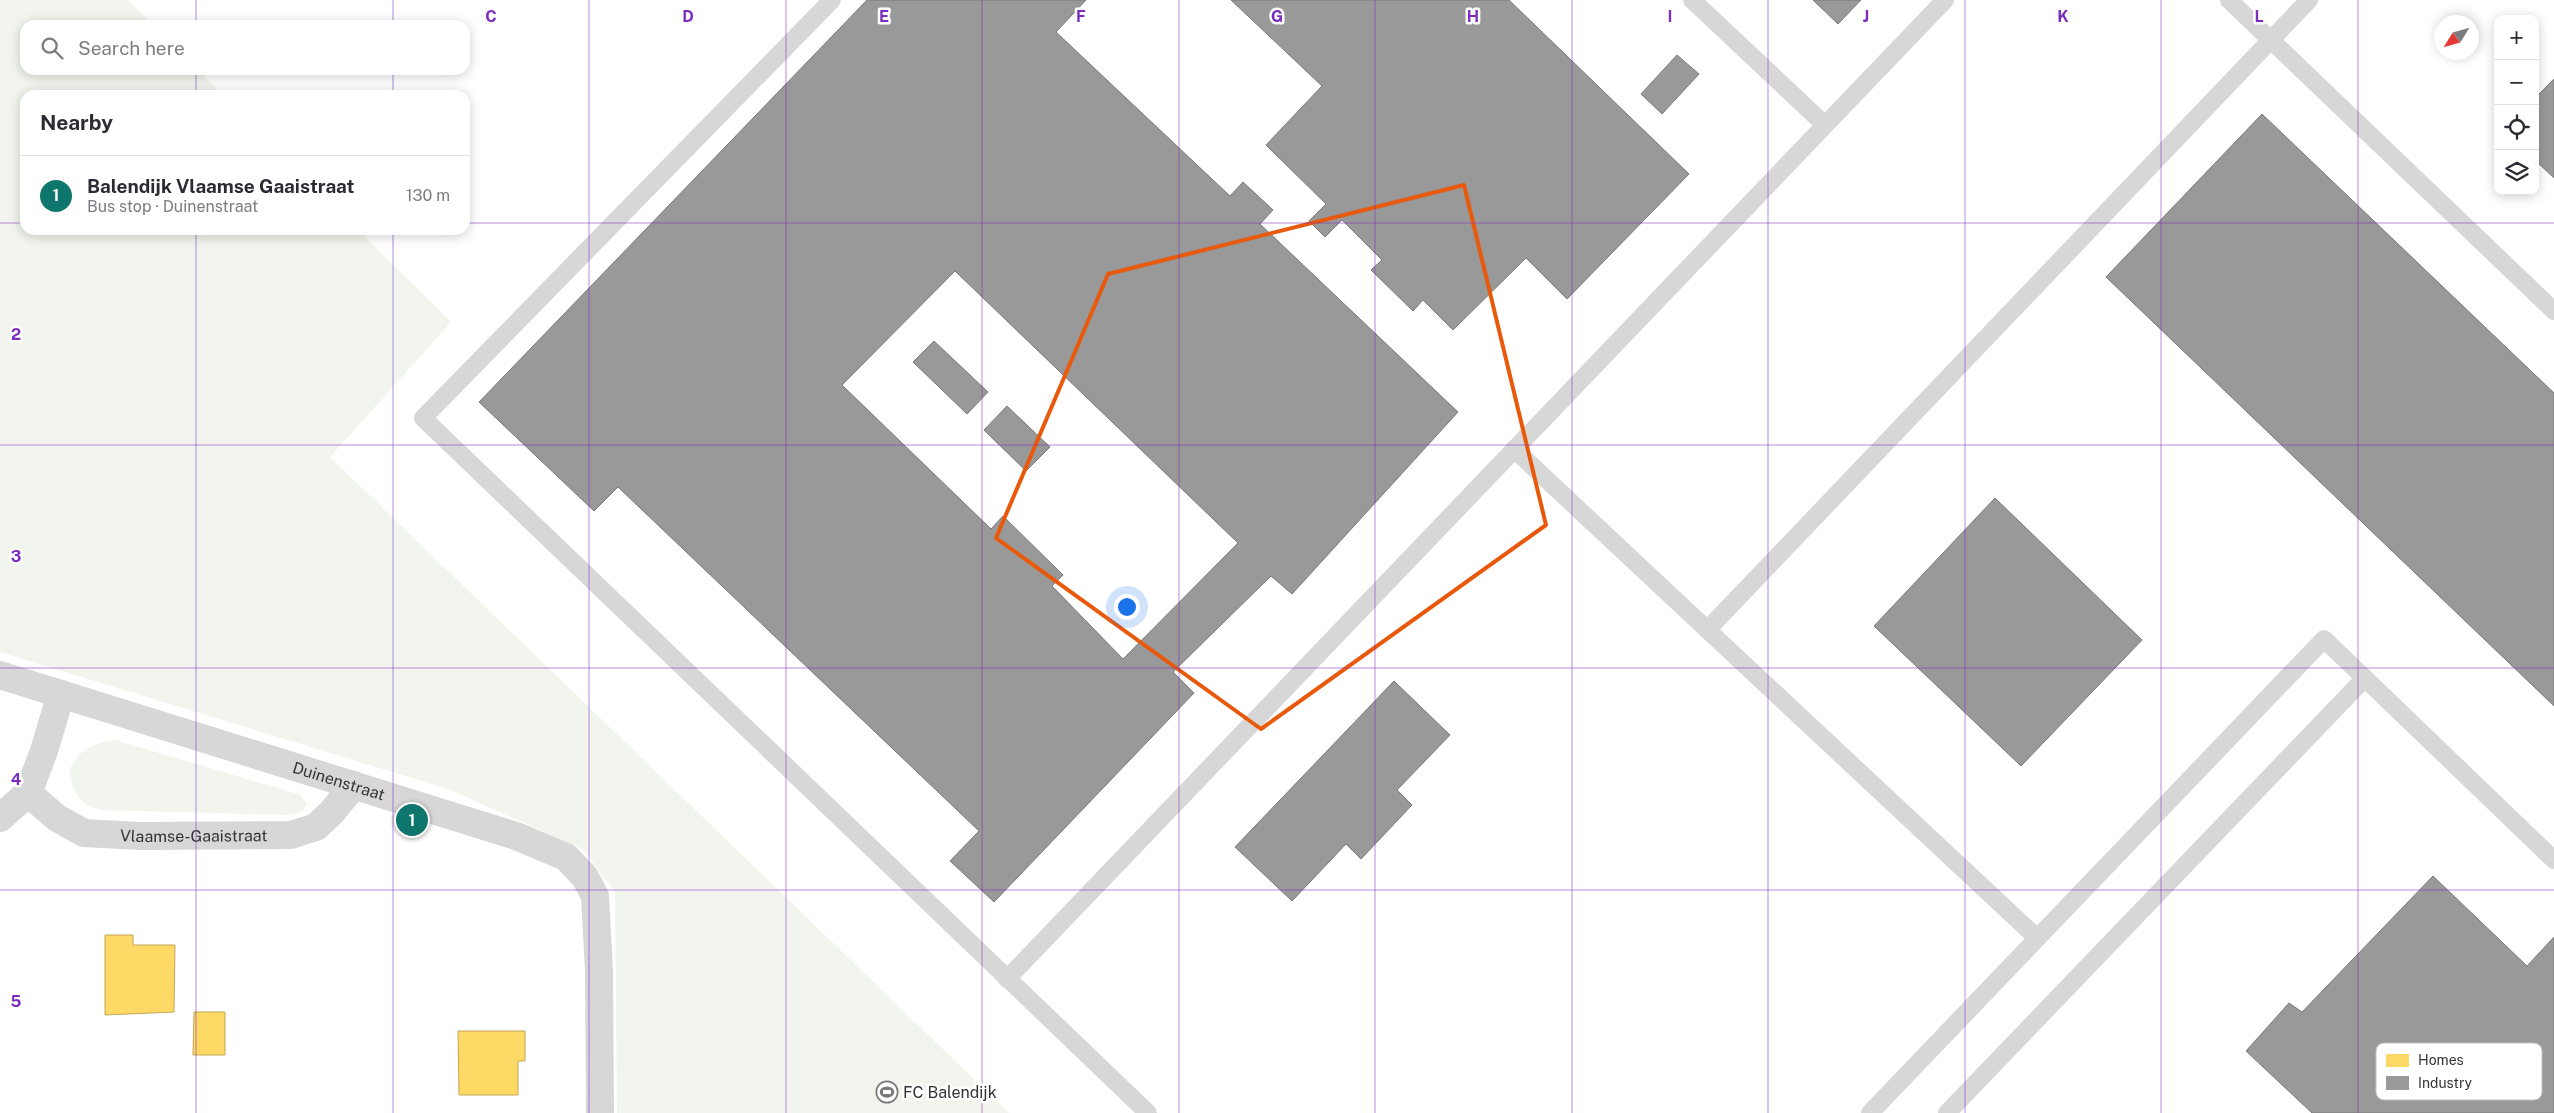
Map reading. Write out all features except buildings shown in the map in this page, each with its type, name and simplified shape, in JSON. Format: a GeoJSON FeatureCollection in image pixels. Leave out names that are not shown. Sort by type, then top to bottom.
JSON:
{"type":"FeatureCollection","features":[{"type":"Feature","properties":{"kind":"street","name":"Duinenstraat"},"geometry":{"type":"LineString","coordinates":[[0,675],[516,836],[566,857],[585,878],[595,896],[598,921],[600,1113]]}},
{"type":"Feature","properties":{"kind":"street"},"geometry":{"type":"LineString","coordinates":[[0,818],[28,793],[44,751],[61,694]]}},
{"type":"Feature","properties":{"kind":"street","name":"Vlaamse-Gaaistraat"},"geometry":{"type":"LineString","coordinates":[[28,793],[57,818],[84,833],[140,836],[291,835],[316,827],[332,813],[354,785]]}},
{"type":"Feature","properties":{"kind":"lane"},"geometry":{"type":"LineString","coordinates":[[832,0],[423,418],[1148,1113]]}},
{"type":"Feature","properties":{"kind":"lane"},"geometry":{"type":"LineString","coordinates":[[1692,0],[1824,125]]}},
{"type":"Feature","properties":{"kind":"lane"},"geometry":{"type":"LineString","coordinates":[[1007,979],[1945,0]]}},
{"type":"Feature","properties":{"kind":"lane"},"geometry":{"type":"LineString","coordinates":[[2229,0],[2554,311]]}},
{"type":"Feature","properties":{"kind":"lane"},"geometry":{"type":"LineString","coordinates":[[1707,630],[2309,0]]}},
{"type":"Feature","properties":{"kind":"lane"},"geometry":{"type":"LineString","coordinates":[[1514,449],[2037,938]]}},
{"type":"Feature","properties":{"kind":"lane"},"geometry":{"type":"LineString","coordinates":[[1870,1113],[2324,639],[2554,860]]}},
{"type":"Feature","properties":{"kind":"lane"},"geometry":{"type":"LineString","coordinates":[[1947,1113],[2364,679]]}},
{"type":"Feature","properties":{"kind":"highlighted area"},"geometry":{"type":"Polygon","coordinates":[[[1464,185],[1546,525],[1261,729],[996,538],[1108,274],[1464,185]]]}},
{"type":"Feature","properties":{"kind":"shaded area"},"geometry":{"type":"Polygon","coordinates":[[[0,0],[128,0],[148,20],[20,20],[20,75],[203,75],[218,90],[20,90],[20,235],[363,235],[451,322],[330,457],[1009,1113],[617,1113],[615,892],[583,849],[448,789],[0,652],[0,0]]]}},
{"type":"Feature","properties":{"kind":"shaded area"},"geometry":{"type":"Polygon","coordinates":[[[115,740],[301,795],[307,805],[301,812],[287,815],[103,810],[94,808],[78,797],[69,770],[78,756],[88,748],[115,740]]]}},
{"type":"Feature","properties":{"kind":"place","name":"Balendijk Vlaamse Gaaistraat"},"geometry":{"type":"Point","coordinates":[412,820]}},
{"type":"Feature","properties":{"kind":"place","name":"FC Balendijk"},"geometry":{"type":"Point","coordinates":[887,1092]}}]}
